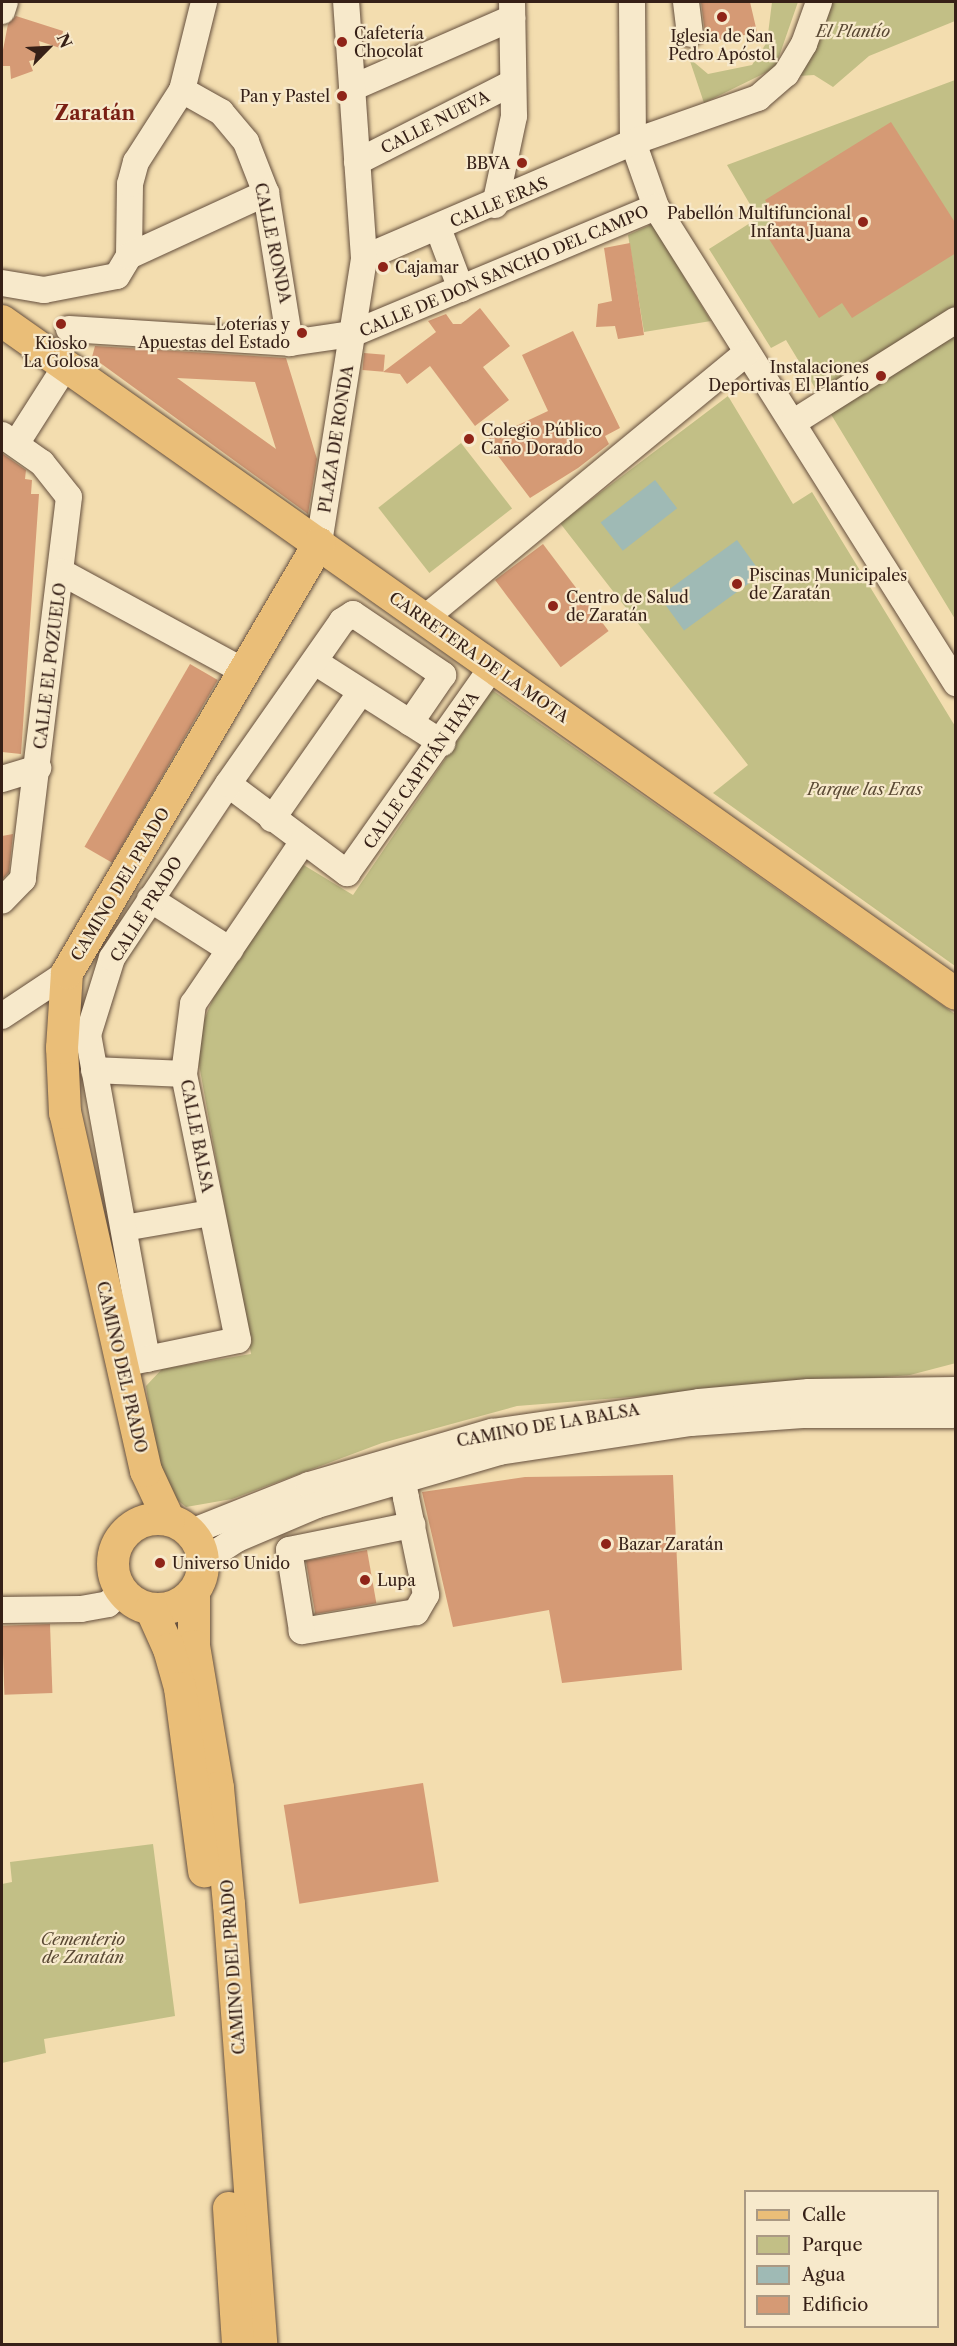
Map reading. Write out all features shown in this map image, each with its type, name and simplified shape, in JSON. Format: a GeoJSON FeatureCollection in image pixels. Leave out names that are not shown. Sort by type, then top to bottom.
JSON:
{"type":"FeatureCollection","features":[{"type":"Feature","properties":{"kind":"main road","name":"CARRETERA DE LA MOTA"},"geometry":{"type":"LineString","coordinates":[[2,321],[67,364],[956,994]]}},
{"type":"Feature","properties":{"kind":"main road","name":"CAMINO DEL PRADO"},"geometry":{"type":"LineString","coordinates":[[138,1523],[146,1471],[134,1362],[65,1113],[62,1048],[67,973],[319,543]]}},
{"type":"Feature","properties":{"kind":"main road","name":"CAMINO DEL PRADO"},"geometry":{"type":"LineString","coordinates":[[146,1471],[180,1526]]}},
{"type":"Feature","properties":{"kind":"main road"},"geometry":{"type":"LineString","coordinates":[[138,1523],[180,1526],[203,1561],[194,1592],[175,1606],[151,1609],[122,1591],[115,1580],[114,1553],[118,1541],[138,1523]]}},
{"type":"Feature","properties":{"kind":"main road","name":"CAMINO DEL PRADO"},"geometry":{"type":"LineString","coordinates":[[194,1592],[194,1646],[218,1788],[229,1904],[261,2344]]}},
{"type":"Feature","properties":{"kind":"main road","name":"CAMINO DEL PRADO"},"geometry":{"type":"LineString","coordinates":[[151,1609],[177,1678],[194,1771],[238,2344]]}},
{"type":"Feature","properties":{"kind":"street"},"geometry":{"type":"LineString","coordinates":[[2,10],[5,2]]}},
{"type":"Feature","properties":{"kind":"street"},"geometry":{"type":"LineString","coordinates":[[2,283],[44,290],[117,276],[129,256],[130,184],[136,162],[182,90],[204,2]]}},
{"type":"Feature","properties":{"kind":"street","name":"CALLE NUEVA"},"geometry":{"type":"LineString","coordinates":[[346,2],[364,258],[352,334]]}},
{"type":"Feature","properties":{"kind":"street"},"geometry":{"type":"LineString","coordinates":[[632,2],[633,142],[656,207],[746,353],[794,422],[956,683]]}},
{"type":"Feature","properties":{"kind":"street"},"geometry":{"type":"LineString","coordinates":[[686,2],[690,34]]}},
{"type":"Feature","properties":{"kind":"street","name":"CALLE ERAS"},"geometry":{"type":"LineString","coordinates":[[364,258],[495,205],[633,142],[758,98],[771,89],[804,44],[819,2]]}},
{"type":"Feature","properties":{"kind":"street"},"geometry":{"type":"LineString","coordinates":[[352,88],[512,10],[514,116],[495,205]]}},
{"type":"Feature","properties":{"kind":"street","name":"CALLE NUEVA"},"geometry":{"type":"LineString","coordinates":[[357,162],[512,83]]}},
{"type":"Feature","properties":{"kind":"street","name":"CALLE RONDA"},"geometry":{"type":"LineString","coordinates":[[182,90],[221,112],[246,142],[266,193],[290,343]]}},
{"type":"Feature","properties":{"kind":"street"},"geometry":{"type":"LineString","coordinates":[[129,256],[266,193]]}},
{"type":"Feature","properties":{"kind":"street","name":"CALLE DE DON SANCHO DEL CAMPO"},"geometry":{"type":"LineString","coordinates":[[69,329],[290,343],[352,334],[656,207]]}},
{"type":"Feature","properties":{"kind":"street"},"geometry":{"type":"LineString","coordinates":[[438,228],[461,289]]}},
{"type":"Feature","properties":{"kind":"street"},"geometry":{"type":"LineString","coordinates":[[794,422],[956,320]]}},
{"type":"Feature","properties":{"kind":"street","name":"PLAZA DE RONDA"},"geometry":{"type":"LineString","coordinates":[[319,543],[352,334]]}},
{"type":"Feature","properties":{"kind":"street"},"geometry":{"type":"LineString","coordinates":[[424,618],[746,353]]}},
{"type":"Feature","properties":{"kind":"street"},"geometry":{"type":"LineString","coordinates":[[9,440],[67,364]]}},
{"type":"Feature","properties":{"kind":"street","name":"CALLE EL POZUELO"},"geometry":{"type":"LineString","coordinates":[[2,901],[23,879],[69,497],[42,463],[9,440]]}},
{"type":"Feature","properties":{"kind":"street"},"geometry":{"type":"LineString","coordinates":[[61,572],[245,672]]}},
{"type":"Feature","properties":{"kind":"street","name":"CALLE PRADO"},"geometry":{"type":"LineString","coordinates":[[134,1362],[124,1228],[88,1035],[112,958],[228,784],[342,621],[353,614],[443,675],[411,723]]}},
{"type":"Feature","properties":{"kind":"street"},"geometry":{"type":"LineString","coordinates":[[315,662],[442,743]]}},
{"type":"Feature","properties":{"kind":"street","name":"CALLE CAPITÁN HAYA"},"geometry":{"type":"LineString","coordinates":[[302,843],[347,873],[442,743],[493,666]]}},
{"type":"Feature","properties":{"kind":"street"},"geometry":{"type":"LineString","coordinates":[[272,819],[361,692]]}},
{"type":"Feature","properties":{"kind":"street"},"geometry":{"type":"LineString","coordinates":[[2,779],[38,768]]}},
{"type":"Feature","properties":{"kind":"street"},"geometry":{"type":"LineString","coordinates":[[228,784],[302,843]]}},
{"type":"Feature","properties":{"kind":"street","name":"CALLE BALSA"},"geometry":{"type":"LineString","coordinates":[[134,1362],[238,1340],[184,1074],[193,1004],[302,843]]}},
{"type":"Feature","properties":{"kind":"street"},"geometry":{"type":"LineString","coordinates":[[150,899],[230,950]]}},
{"type":"Feature","properties":{"kind":"street"},"geometry":{"type":"LineString","coordinates":[[2,1016],[67,973]]}},
{"type":"Feature","properties":{"kind":"street"},"geometry":{"type":"LineString","coordinates":[[62,1048],[81,1054],[94,1070],[184,1074]]}},
{"type":"Feature","properties":{"kind":"street"},"geometry":{"type":"LineString","coordinates":[[65,1113],[85,1092],[94,1070]]}},
{"type":"Feature","properties":{"kind":"street"},"geometry":{"type":"LineString","coordinates":[[124,1228],[211,1213]]}},
{"type":"Feature","properties":{"kind":"street","name":"CAMINO DE LA BALSA"},"geometry":{"type":"LineString","coordinates":[[180,1526],[309,1485],[503,1430],[603,1412],[809,1392],[955,1409]]}},
{"type":"Feature","properties":{"kind":"street","name":"CAMINO DE LA BALSA"},"geometry":{"type":"LineString","coordinates":[[203,1561],[237,1539],[297,1513],[402,1478],[499,1452],[613,1432],[803,1415],[955,1409]]}},
{"type":"Feature","properties":{"kind":"street"},"geometry":{"type":"LineString","coordinates":[[402,1478],[412,1525],[426,1595],[416,1612],[302,1631],[289,1550],[412,1525]]}},
{"type":"Feature","properties":{"kind":"street"},"geometry":{"type":"LineString","coordinates":[[2,1610],[81,1609],[108,1604],[122,1591]]}},
{"type":"Feature","properties":{"kind":"green space"},"geometry":{"type":"Polygon","coordinates":[[[772,2],[798,2],[775,68],[704,103],[689,58],[708,74],[752,65],[767,42],[772,2]]]}},
{"type":"Feature","properties":{"kind":"green space","name":"El Plantío"},"geometry":{"type":"Polygon","coordinates":[[[833,2],[955,2],[955,21],[869,56],[833,87],[814,75],[798,76],[833,2]]]}},
{"type":"Feature","properties":{"kind":"green space","name":"Instalaciones Deportivas El Plantío"},"geometry":{"type":"Polygon","coordinates":[[[955,80],[955,619],[786,340],[771,348],[709,249],[758,218],[727,165],[955,80]]]}},
{"type":"Feature","properties":{"kind":"green space"},"geometry":{"type":"Polygon","coordinates":[[[652,224],[711,321],[644,332],[628,235],[652,224]]]}},
{"type":"Feature","properties":{"kind":"green space","name":"Piscinas Municipales de Zaratán"},"geometry":{"type":"Polygon","coordinates":[[[728,396],[793,504],[812,492],[955,726],[955,966],[713,793],[748,765],[560,523],[728,396]]]}},
{"type":"Feature","properties":{"kind":"green space"},"geometry":{"type":"Polygon","coordinates":[[[461,443],[512,508],[429,573],[378,508],[461,443]]]}},
{"type":"Feature","properties":{"kind":"green space"},"geometry":{"type":"Polygon","coordinates":[[[492,690],[955,1014],[956,1363],[910,1375],[517,1406],[382,1443],[232,1499],[186,1507],[160,1486],[146,1386],[162,1369],[251,1354],[195,1042],[214,996],[302,864],[353,895],[492,690]]]}},
{"type":"Feature","properties":{"kind":"green space","name":"Cementerio de Zaratán"},"geometry":{"type":"Polygon","coordinates":[[[153,1844],[175,2016],[44,2039],[46,2053],[2,2063],[2,1884],[12,1882],[10,1862],[153,1844]]]}},
{"type":"Feature","properties":{"kind":"water"},"geometry":{"type":"Polygon","coordinates":[[[655,480],[677,508],[623,551],[601,522],[655,480]]]}},
{"type":"Feature","properties":{"kind":"water"},"geometry":{"type":"Polygon","coordinates":[[[737,540],[762,574],[684,630],[659,596],[737,540]]]}},
{"type":"Feature","properties":{"kind":"building","name":"Iglesia de San Pedro Apóstol"},"geometry":{"type":"Polygon","coordinates":[[[701,2],[750,2],[757,32],[700,45],[705,33],[701,2]]]}},
{"type":"Feature","properties":{"kind":"building"},"geometry":{"type":"Polygon","coordinates":[[[16,16],[63,31],[60,48],[39,41],[42,58],[29,61],[33,71],[11,79],[10,66],[2,66],[2,55],[8,24],[16,16]]]}},
{"type":"Feature","properties":{"kind":"building","name":"Pabellón Multifuncional Infanta Juana"},"geometry":{"type":"Polygon","coordinates":[[[891,122],[956,224],[956,253],[852,318],[842,303],[819,318],[762,228],[775,219],[765,200],[891,122]]]}},
{"type":"Feature","properties":{"kind":"building"},"geometry":{"type":"Polygon","coordinates":[[[630,243],[644,335],[618,339],[615,326],[596,327],[598,304],[612,301],[604,248],[630,243]]]}},
{"type":"Feature","properties":{"kind":"building"},"geometry":{"type":"Polygon","coordinates":[[[480,308],[510,346],[483,367],[509,400],[475,426],[430,366],[407,384],[400,374],[383,372],[436,332],[428,321],[446,314],[453,324],[461,324],[480,308]]]}},
{"type":"Feature","properties":{"kind":"building"},"geometry":{"type":"Polygon","coordinates":[[[573,331],[620,428],[605,436],[609,444],[578,468],[530,498],[486,440],[548,411],[522,355],[573,331]]]}},
{"type":"Feature","properties":{"kind":"building"},"geometry":{"type":"Polygon","coordinates":[[[95,346],[286,358],[317,459],[308,514],[92,357],[95,346]],[[177,378],[276,449],[255,382],[177,378]]]}},
{"type":"Feature","properties":{"kind":"building"},"geometry":{"type":"Polygon","coordinates":[[[364,353],[385,355],[383,372],[363,370],[364,353]]]}},
{"type":"Feature","properties":{"kind":"building"},"geometry":{"type":"Polygon","coordinates":[[[3,454],[26,470],[25,479],[32,480],[31,494],[39,494],[21,754],[2,752],[3,454]]]}},
{"type":"Feature","properties":{"kind":"building","name":"Centro de Salud de Zaratán"},"geometry":{"type":"Polygon","coordinates":[[[543,544],[609,631],[561,667],[495,580],[543,544]]]}},
{"type":"Feature","properties":{"kind":"building"},"geometry":{"type":"Polygon","coordinates":[[[190,664],[218,680],[112,863],[84,847],[190,664]]]}},
{"type":"Feature","properties":{"kind":"building"},"geometry":{"type":"Polygon","coordinates":[[[13,834],[9,872],[2,880],[2,836],[13,834]]]}},
{"type":"Feature","properties":{"kind":"building","name":"Bazar Zaratán"},"geometry":{"type":"Polygon","coordinates":[[[673,1475],[682,1670],[562,1683],[549,1610],[453,1627],[422,1492],[525,1477],[673,1475]]]}},
{"type":"Feature","properties":{"kind":"building"},"geometry":{"type":"Polygon","coordinates":[[[367,1550],[376,1603],[315,1614],[306,1561],[367,1550]]]}},
{"type":"Feature","properties":{"kind":"building"},"geometry":{"type":"Polygon","coordinates":[[[50,1624],[52,1693],[4,1695],[2,1626],[50,1624]]]}},
{"type":"Feature","properties":{"kind":"building"},"geometry":{"type":"Polygon","coordinates":[[[423,1783],[439,1882],[299,1904],[284,1805],[423,1783]]]}},
{"type":"Feature","properties":{"kind":"place","name":"Iglesia de San Pedro Apóstol"},"geometry":{"type":"Point","coordinates":[722,17]}},
{"type":"Feature","properties":{"kind":"place","name":"Cafetería Chocolat"},"geometry":{"type":"Point","coordinates":[342,42]}},
{"type":"Feature","properties":{"kind":"place","name":"Pan y Pastel"},"geometry":{"type":"Point","coordinates":[342,96]}},
{"type":"Feature","properties":{"kind":"place","name":"BBVA"},"geometry":{"type":"Point","coordinates":[522,163]}},
{"type":"Feature","properties":{"kind":"place","name":"Pabellón Multifuncional Infanta Juana"},"geometry":{"type":"Point","coordinates":[863,222]}},
{"type":"Feature","properties":{"kind":"place","name":"Cajamar"},"geometry":{"type":"Point","coordinates":[383,267]}},
{"type":"Feature","properties":{"kind":"place","name":"Kiosko La Golosa"},"geometry":{"type":"Point","coordinates":[61,324]}},
{"type":"Feature","properties":{"kind":"place","name":"Loterías y Apuestas del Estado"},"geometry":{"type":"Point","coordinates":[302,333]}},
{"type":"Feature","properties":{"kind":"place","name":"Instalaciones Deportivas El Plantío"},"geometry":{"type":"Point","coordinates":[881,376]}},
{"type":"Feature","properties":{"kind":"place","name":"Colegio Público Caño Dorado"},"geometry":{"type":"Point","coordinates":[469,439]}},
{"type":"Feature","properties":{"kind":"place","name":"Piscinas Municipales de Zaratán"},"geometry":{"type":"Point","coordinates":[737,584]}},
{"type":"Feature","properties":{"kind":"place","name":"Centro de Salud de Zaratán"},"geometry":{"type":"Point","coordinates":[553,606]}},
{"type":"Feature","properties":{"kind":"place","name":"Bazar Zaratán"},"geometry":{"type":"Point","coordinates":[606,1544]}},
{"type":"Feature","properties":{"kind":"place","name":"Universo Unido"},"geometry":{"type":"Point","coordinates":[160,1563]}},
{"type":"Feature","properties":{"kind":"place","name":"Lupa"},"geometry":{"type":"Point","coordinates":[365,1580]}},
{"type":"Feature","properties":{"kind":"district","name":"Zaratán"},"geometry":{"type":"Point","coordinates":[95,113]}},
{"type":"Feature","properties":{"kind":"park label","name":"Parque las Eras"},"geometry":{"type":"Point","coordinates":[865,789]}}]}
